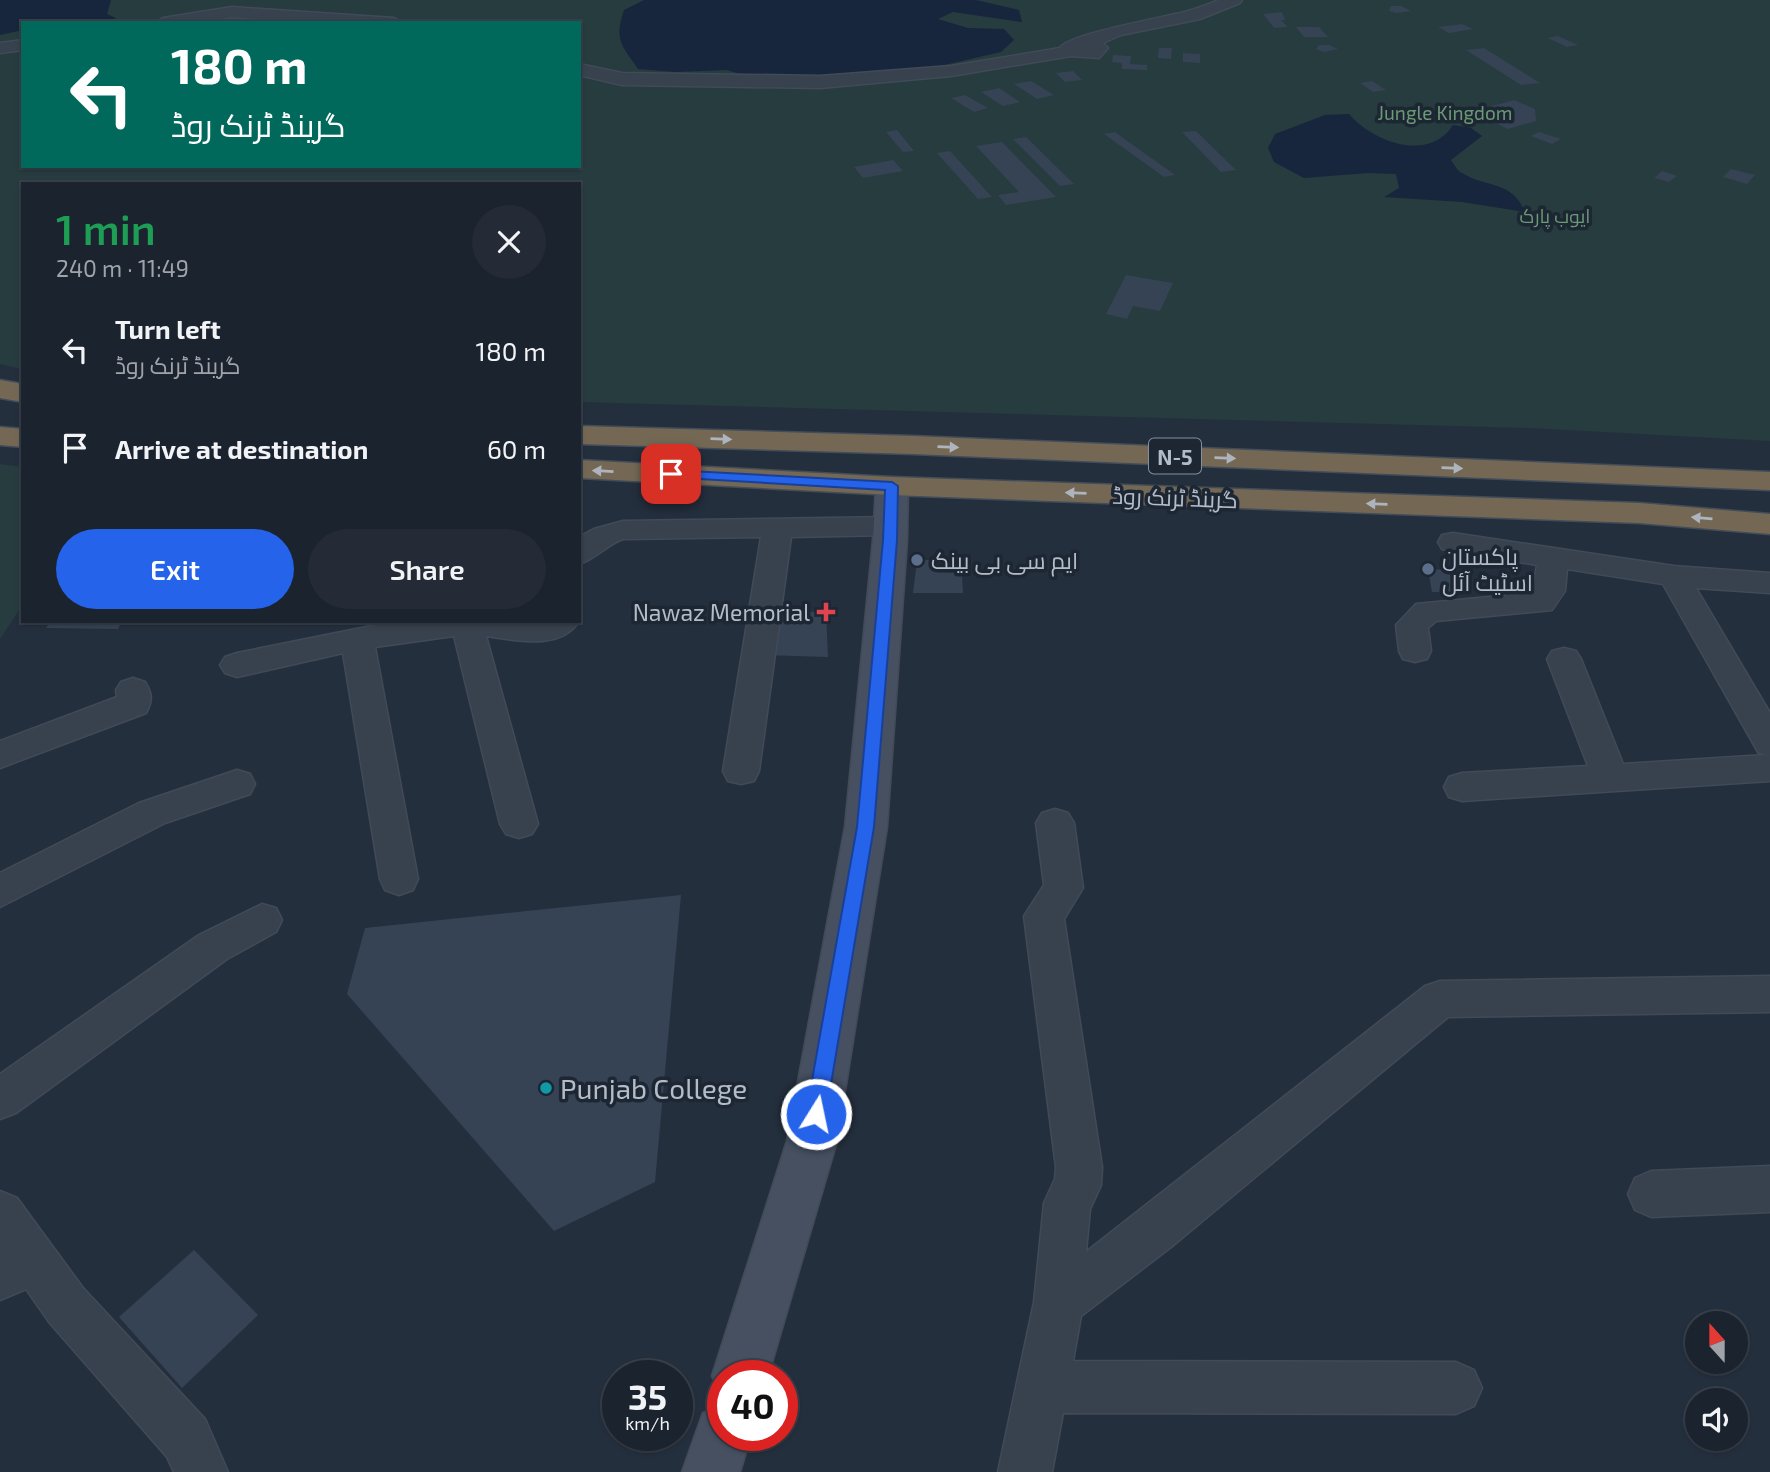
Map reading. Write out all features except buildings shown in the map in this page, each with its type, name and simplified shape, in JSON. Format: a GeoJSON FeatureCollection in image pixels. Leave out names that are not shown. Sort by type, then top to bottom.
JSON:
{"type":"FeatureCollection","features":[{"type":"Feature","properties":{"kind":"highway"},"geometry":{"type":"LineString","coordinates":[[0,389],[21,393]]}},
{"type":"Feature","properties":{"kind":"highway","name":"گرینڈ ٹرنک روڈ"},"geometry":{"type":"LineString","coordinates":[[581,435],[1770,481]]}},
{"type":"Feature","properties":{"kind":"highway"},"geometry":{"type":"LineString","coordinates":[[0,436],[21,438]]}},
{"type":"Feature","properties":{"kind":"highway","name":"گرینڈ ٹرنک روڈ"},"geometry":{"type":"LineString","coordinates":[[581,469],[891,506],[1639,513],[1770,524]]}},
{"type":"Feature","properties":{"kind":"street"},"geometry":{"type":"LineString","coordinates":[[581,69],[622,79],[820,82],[951,71],[1086,47],[1144,43],[1177,33],[1189,27],[1194,15],[1234,0]]}},
{"type":"Feature","properties":{"kind":"street"},"geometry":{"type":"LineString","coordinates":[[176,21],[232,12],[365,21]]}},
{"type":"Feature","properties":{"kind":"street"},"geometry":{"type":"LineString","coordinates":[[0,48],[21,45]]}},
{"type":"Feature","properties":{"kind":"street"},"geometry":{"type":"LineString","coordinates":[[581,552],[602,534],[623,530],[777,527],[891,506],[866,827],[814,1127],[745,1360]]}},
{"type":"Feature","properties":{"kind":"street"},"geometry":{"type":"LineString","coordinates":[[741,771],[777,527]]}},
{"type":"Feature","properties":{"kind":"street"},"geometry":{"type":"LineString","coordinates":[[1453,542],[1674,576],[1770,583]]}},
{"type":"Feature","properties":{"kind":"street"},"geometry":{"type":"LineString","coordinates":[[1415,651],[1412,625],[1427,611],[1541,603],[1549,591],[1553,558]]}},
{"type":"Feature","properties":{"kind":"street"},"geometry":{"type":"LineString","coordinates":[[1674,576],[1770,743]]}},
{"type":"Feature","properties":{"kind":"street"},"geometry":{"type":"LineString","coordinates":[[237,665],[429,626],[467,624],[535,631],[560,623]]}},
{"type":"Feature","properties":{"kind":"street"},"geometry":{"type":"LineString","coordinates":[[467,624],[519,824]]}},
{"type":"Feature","properties":{"kind":"street"},"geometry":{"type":"LineString","coordinates":[[357,640],[399,879]]}},
{"type":"Feature","properties":{"kind":"street"},"geometry":{"type":"LineString","coordinates":[[1564,659],[1611,779]]}},
{"type":"Feature","properties":{"kind":"street"},"geometry":{"type":"LineString","coordinates":[[0,755],[134,704],[133,690]]}},
{"type":"Feature","properties":{"kind":"street"},"geometry":{"type":"LineString","coordinates":[[1462,787],[1770,768]]}},
{"type":"Feature","properties":{"kind":"street"},"geometry":{"type":"LineString","coordinates":[[0,891],[152,813],[237,784]]}},
{"type":"Feature","properties":{"kind":"street"},"geometry":{"type":"LineString","coordinates":[[1025,1472],[1059,1302],[1067,1203],[1078,1185],[1079,1167],[1044,916],[1064,888],[1055,823]]}},
{"type":"Feature","properties":{"kind":"street"},"geometry":{"type":"LineString","coordinates":[[0,1099],[184,968],[262,920]]}},
{"type":"Feature","properties":{"kind":"street"},"geometry":{"type":"LineString","coordinates":[[1059,1302],[1154,1230],[1440,999],[1770,994]]}},
{"type":"Feature","properties":{"kind":"street"},"geometry":{"type":"LineString","coordinates":[[1651,1194],[1770,1189]]}},
{"type":"Feature","properties":{"kind":"street"},"geometry":{"type":"LineString","coordinates":[[0,1214],[18,1267],[66,1305],[186,1438],[201,1472]]}},
{"type":"Feature","properties":{"kind":"street"},"geometry":{"type":"LineString","coordinates":[[1042,1388],[1456,1388]]}},
{"type":"Feature","properties":{"kind":"street"},"geometry":{"type":"LineString","coordinates":[[711,1472],[717,1451]]}},
{"type":"Feature","properties":{"kind":"green space","name":"ایوب پارک"},"geometry":{"type":"Polygon","coordinates":[[[0,0],[1770,0],[1770,441],[1530,428],[581,402],[581,182],[21,182],[21,369],[0,364],[0,0]]]}},
{"type":"Feature","properties":{"kind":"green space"},"geometry":{"type":"Polygon","coordinates":[[[0,464],[21,467],[21,607],[0,639],[0,464]]]}},
{"type":"Feature","properties":{"kind":"water"},"geometry":{"type":"Polygon","coordinates":[[[0,0],[111,0],[107,14],[116,18],[108,21],[21,21],[21,30],[0,35],[0,0]]]}},
{"type":"Feature","properties":{"kind":"water"},"geometry":{"type":"Polygon","coordinates":[[[644,0],[976,0],[1019,10],[1022,22],[953,12],[938,19],[968,28],[1004,29],[1014,40],[1001,52],[940,66],[832,77],[743,75],[727,70],[676,72],[638,69],[623,47],[620,28],[624,10],[644,0]]]}},
{"type":"Feature","properties":{"kind":"water"},"geometry":{"type":"Polygon","coordinates":[[[1349,114],[1359,124],[1386,140],[1416,146],[1443,137],[1453,125],[1471,128],[1482,136],[1451,160],[1460,172],[1471,178],[1506,190],[1520,202],[1525,212],[1462,202],[1384,197],[1399,188],[1396,174],[1368,173],[1304,178],[1274,162],[1268,148],[1275,134],[1325,115],[1349,114]]]}},
{"type":"Feature","properties":{"kind":"place","name":"ایم سی بی بینک"},"geometry":{"type":"Point","coordinates":[917,560]}},
{"type":"Feature","properties":{"kind":"place","name":"پاکستان اسٹیٹ آئل"},"geometry":{"type":"Point","coordinates":[1428,569]}},
{"type":"Feature","properties":{"kind":"place","name":"Nawaz Memorial"},"geometry":{"type":"Point","coordinates":[826,612]}},
{"type":"Feature","properties":{"kind":"place","name":"Punjab College"},"geometry":{"type":"Point","coordinates":[546,1088]}},
{"type":"Feature","properties":{"kind":"route"},"geometry":{"type":"LineString","coordinates":[[671,474],[892,486],[890,540],[866,827],[816,1114]]}},
{"type":"Feature","properties":{"kind":"park label","name":"Jungle Kingdom"},"geometry":{"type":"Point","coordinates":[1445,112]}}]}
